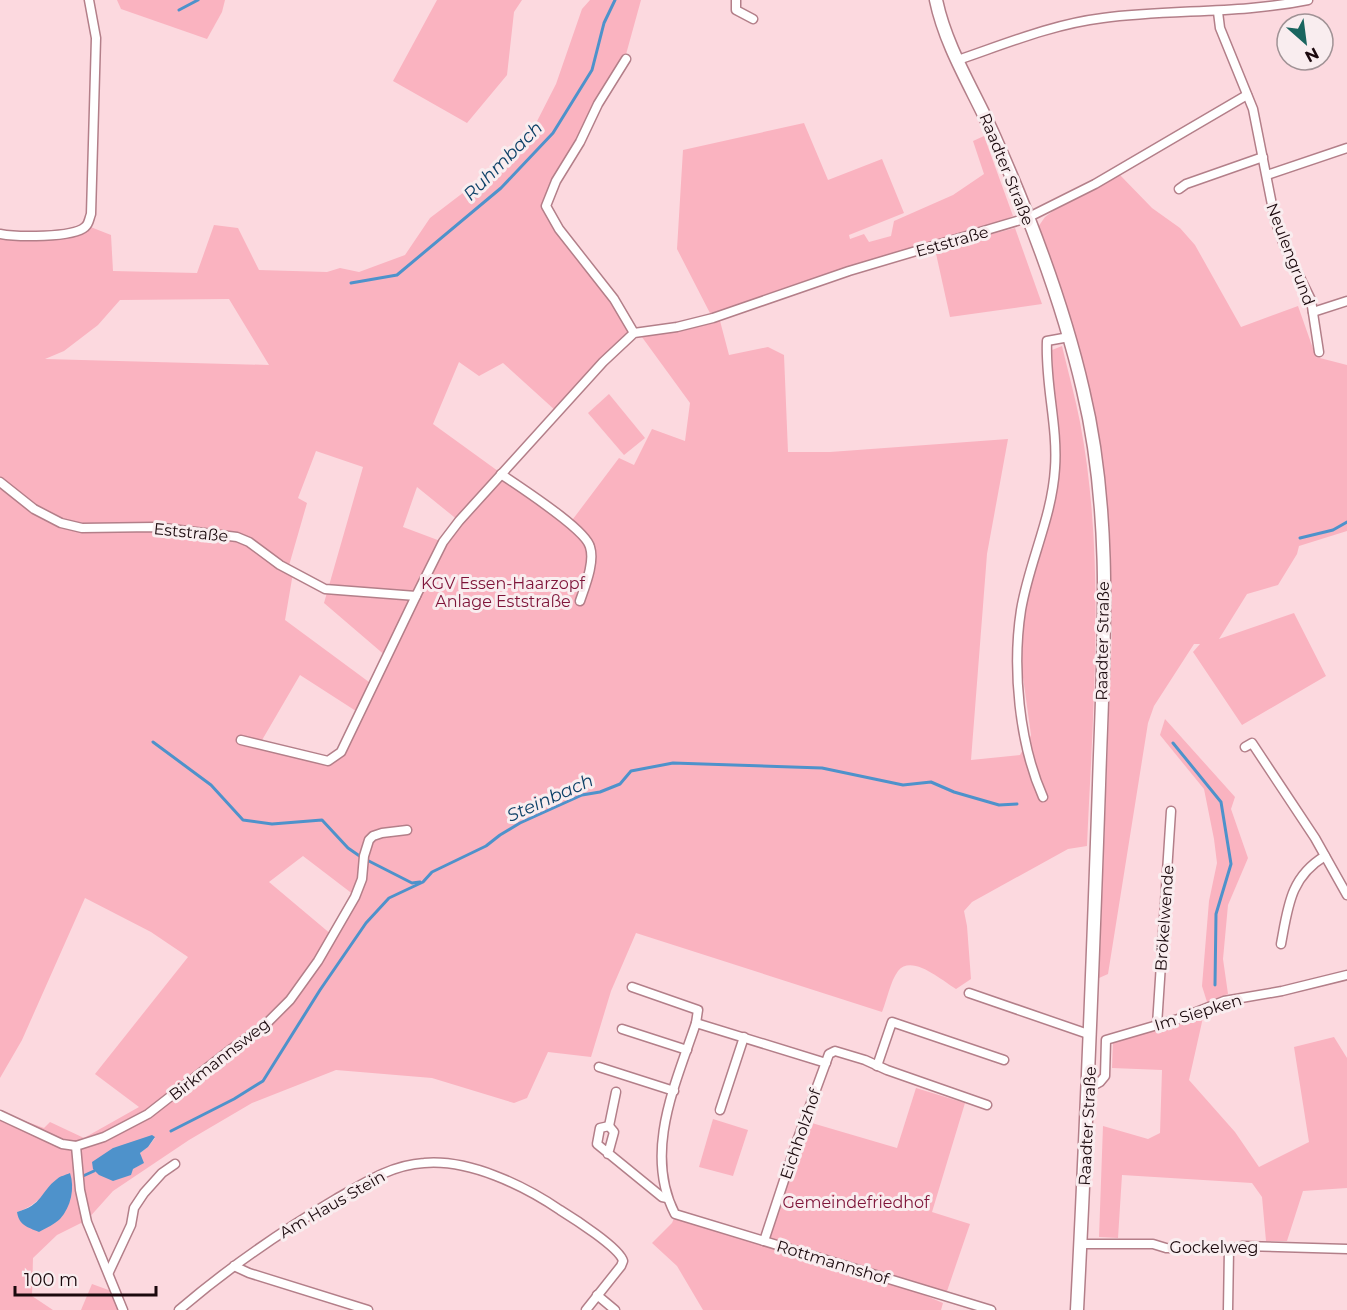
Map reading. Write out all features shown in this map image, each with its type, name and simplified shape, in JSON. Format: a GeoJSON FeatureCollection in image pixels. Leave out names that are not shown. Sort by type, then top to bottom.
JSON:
{"type":"FeatureCollection","features":[{"type":"Feature","properties":{"kind":"main road","name":"Raadter Straße"},"geometry":{"type":"LineString","coordinates":[[936,0],[945,33],[1002,154],[1056,296],[1083,390],[1093,440],[1102,537],[1105,605],[1089,1088],[1077,1310]]}},
{"type":"Feature","properties":{"kind":"street"},"geometry":{"type":"LineString","coordinates":[[0,234],[35,236],[66,233],[83,229],[87,225],[91,214],[96,38],[89,0]]}},
{"type":"Feature","properties":{"kind":"street"},"geometry":{"type":"LineString","coordinates":[[736,0],[736,10],[753,19]]}},
{"type":"Feature","properties":{"kind":"street"},"geometry":{"type":"LineString","coordinates":[[958,60],[1048,29],[1100,18],[1151,12],[1218,12],[1308,0]]}},
{"type":"Feature","properties":{"kind":"street","name":"Neulengrund"},"geometry":{"type":"LineString","coordinates":[[1218,12],[1220,28],[1257,124],[1272,208],[1280,233],[1311,300],[1319,352]]}},
{"type":"Feature","properties":{"kind":"street"},"geometry":{"type":"LineString","coordinates":[[241,740],[328,761],[341,752],[443,542],[608,356],[634,333],[614,299],[559,229],[549,215],[546,206],[556,181],[580,142],[598,104],[626,59]]}},
{"type":"Feature","properties":{"kind":"street","name":"Eststraße"},"geometry":{"type":"LineString","coordinates":[[634,333],[677,327],[713,318],[849,271],[1027,218],[1095,184],[1247,95]]}},
{"type":"Feature","properties":{"kind":"street"},"geometry":{"type":"LineString","coordinates":[[1267,175],[1347,148]]}},
{"type":"Feature","properties":{"kind":"street"},"geometry":{"type":"LineString","coordinates":[[1179,189],[1186,184],[1263,157]]}},
{"type":"Feature","properties":{"kind":"street"},"geometry":{"type":"LineString","coordinates":[[1313,312],[1347,301]]}},
{"type":"Feature","properties":{"kind":"street"},"geometry":{"type":"LineString","coordinates":[[1043,797],[1035,779],[1022,719],[1017,672],[1022,609],[1052,500],[1056,466],[1047,341],[1069,337]]}},
{"type":"Feature","properties":{"kind":"street"},"geometry":{"type":"LineString","coordinates":[[501,474],[567,522],[587,540],[591,547],[591,557],[580,601]]}},
{"type":"Feature","properties":{"kind":"street","name":"Eststraße"},"geometry":{"type":"LineString","coordinates":[[0,482],[34,509],[62,523],[82,528],[155,527],[237,537],[249,542],[280,565],[325,589],[416,596]]}},
{"type":"Feature","properties":{"kind":"street"},"geometry":{"type":"LineString","coordinates":[[1245,747],[1252,743],[1325,856],[1347,896]]}},
{"type":"Feature","properties":{"kind":"street","name":"Brökelwende"},"geometry":{"type":"LineString","coordinates":[[1157,1025],[1171,811]]}},
{"type":"Feature","properties":{"kind":"street","name":"Birkmannsweg"},"geometry":{"type":"LineString","coordinates":[[76,1146],[111,1134],[148,1114],[263,1027],[290,1000],[318,961],[359,889],[369,840],[382,833],[407,830]]}},
{"type":"Feature","properties":{"kind":"street"},"geometry":{"type":"LineString","coordinates":[[1281,945],[1287,910],[1298,881],[1313,864],[1325,856]]}},
{"type":"Feature","properties":{"kind":"street","name":"Im Siepken"},"geometry":{"type":"LineString","coordinates":[[1089,1088],[1105,1076],[1106,1040],[1178,1019],[1224,1001],[1282,991],[1347,975]]}},
{"type":"Feature","properties":{"kind":"street"},"geometry":{"type":"LineString","coordinates":[[609,1126],[600,1128],[597,1144],[662,1197],[667,1198],[660,1155],[662,1135],[698,1010],[632,987]]}},
{"type":"Feature","properties":{"kind":"street"},"geometry":{"type":"LineString","coordinates":[[969,993],[1091,1035]]}},
{"type":"Feature","properties":{"kind":"street"},"geometry":{"type":"LineString","coordinates":[[878,1066],[892,1022],[1004,1060]]}},
{"type":"Feature","properties":{"kind":"street"},"geometry":{"type":"LineString","coordinates":[[696,1023],[826,1063],[829,1054],[835,1050],[987,1105]]}},
{"type":"Feature","properties":{"kind":"street"},"geometry":{"type":"LineString","coordinates":[[622,1029],[687,1050]]}},
{"type":"Feature","properties":{"kind":"street"},"geometry":{"type":"LineString","coordinates":[[720,1110],[744,1037]]}},
{"type":"Feature","properties":{"kind":"street","name":"Eichholzhof"},"geometry":{"type":"LineString","coordinates":[[764,1241],[826,1063]]}},
{"type":"Feature","properties":{"kind":"street"},"geometry":{"type":"LineString","coordinates":[[599,1067],[674,1091]]}},
{"type":"Feature","properties":{"kind":"street"},"geometry":{"type":"LineString","coordinates":[[609,1126],[616,1092]]}},
{"type":"Feature","properties":{"kind":"street"},"geometry":{"type":"LineString","coordinates":[[0,1115],[55,1141],[76,1146],[80,1190],[87,1222],[123,1310]]}},
{"type":"Feature","properties":{"kind":"street"},"geometry":{"type":"LineString","coordinates":[[608,1154],[614,1132],[609,1126]]}},
{"type":"Feature","properties":{"kind":"street","name":"Am Haus Stein"},"geometry":{"type":"LineString","coordinates":[[179,1310],[234,1266],[309,1215],[375,1177],[409,1165],[439,1162],[466,1166],[486,1173],[551,1204],[620,1254],[623,1261],[621,1266],[597,1295]]}},
{"type":"Feature","properties":{"kind":"street"},"geometry":{"type":"LineString","coordinates":[[109,1272],[130,1225],[134,1208],[162,1173],[175,1164]]}},
{"type":"Feature","properties":{"kind":"street","name":"Rottmannshof"},"geometry":{"type":"LineString","coordinates":[[667,1198],[675,1214],[991,1310]]}},
{"type":"Feature","properties":{"kind":"street","name":"Gockelweg"},"geometry":{"type":"LineString","coordinates":[[1081,1244],[1154,1244],[1166,1248],[1229,1249],[1242,1246],[1347,1249]]}},
{"type":"Feature","properties":{"kind":"street"},"geometry":{"type":"LineString","coordinates":[[1228,1310],[1229,1249]]}},
{"type":"Feature","properties":{"kind":"street"},"geometry":{"type":"LineString","coordinates":[[234,1266],[249,1273],[368,1310]]}},
{"type":"Feature","properties":{"kind":"street"},"geometry":{"type":"LineString","coordinates":[[586,1310],[597,1295],[615,1310]]}},
{"type":"Feature","properties":{"kind":"green space"},"geometry":{"type":"Polygon","coordinates":[[[117,0],[225,0],[222,12],[207,39],[121,9],[117,0]]]}},
{"type":"Feature","properties":{"kind":"green space"},"geometry":{"type":"Polygon","coordinates":[[[437,0],[522,0],[514,12],[507,75],[467,123],[393,81],[437,0]]]}},
{"type":"Feature","properties":{"kind":"green space","name":"KGV Essen-Haarzopf Anlage Eststraße"},"geometry":{"type":"Polygon","coordinates":[[[590,0],[641,0],[625,58],[545,206],[613,299],[632,332],[556,411],[503,363],[479,376],[459,362],[433,424],[570,523],[619,458],[634,465],[652,429],[685,441],[690,403],[639,333],[719,317],[729,355],[768,347],[784,355],[788,452],[830,452],[1008,439],[987,554],[971,760],[1020,755],[1031,735],[1022,670],[1024,609],[1053,501],[1055,435],[1052,350],[1062,346],[1080,422],[1093,526],[1096,633],[1087,846],[1068,849],[972,902],[964,911],[971,979],[956,989],[927,970],[911,965],[904,967],[898,971],[893,980],[882,1012],[636,933],[611,991],[591,1057],[548,1052],[527,1098],[514,1103],[432,1078],[336,1070],[252,1103],[189,1140],[113,1191],[87,1220],[57,1235],[33,1258],[32,1296],[53,1310],[0,1310],[0,1112],[44,1128],[50,1122],[84,1138],[139,1107],[95,1074],[188,957],[151,932],[85,898],[22,1040],[0,1078],[0,482],[33,509],[82,527],[34,508],[0,481],[0,234],[35,237],[88,226],[111,235],[113,271],[197,273],[214,225],[238,228],[259,270],[327,272],[340,268],[359,272],[405,255],[430,218],[468,189],[531,133],[556,84],[582,9],[590,0]],[[229,299],[120,300],[98,325],[64,351],[45,359],[269,365],[229,299]],[[316,451],[298,498],[307,503],[288,569],[237,537],[293,573],[285,620],[373,685],[387,657],[324,603],[363,467],[316,451]],[[417,487],[403,527],[443,542],[459,521],[417,487]],[[300,675],[258,747],[336,758],[359,713],[300,675]],[[375,829],[354,895],[303,856],[269,882],[332,935],[355,896],[375,829]],[[155,1138],[113,1148],[133,1169],[143,1163],[140,1153],[155,1138]],[[58,1178],[35,1203],[17,1212],[39,1232],[58,1178]]]}},
{"type":"Feature","properties":{"kind":"green space"},"geometry":{"type":"Polygon","coordinates":[[[804,123],[828,180],[882,159],[904,213],[849,235],[850,239],[864,234],[869,242],[891,236],[894,221],[953,195],[984,174],[973,141],[984,136],[1013,216],[990,226],[712,317],[677,249],[683,150],[804,123]]]}},
{"type":"Feature","properties":{"kind":"green space"},"geometry":{"type":"Polygon","coordinates":[[[1119,174],[1152,208],[1180,228],[1195,245],[1241,327],[1298,306],[1316,357],[1347,365],[1347,531],[1299,546],[1297,554],[1278,585],[1247,594],[1219,639],[1294,613],[1326,676],[1242,725],[1193,652],[1200,644],[1194,644],[1154,706],[1148,723],[1108,974],[1099,978],[1112,633],[1106,538],[1072,337],[1038,227],[1053,211],[1119,174]]]}},
{"type":"Feature","properties":{"kind":"green space"},"geometry":{"type":"Polygon","coordinates":[[[1015,228],[1042,304],[950,317],[935,249],[1015,228]]]}},
{"type":"Feature","properties":{"kind":"green space"},"geometry":{"type":"Polygon","coordinates":[[[609,394],[645,438],[624,455],[588,413],[609,394]]]}},
{"type":"Feature","properties":{"kind":"green space"},"geometry":{"type":"Polygon","coordinates":[[[1165,719],[1235,797],[1231,809],[1248,858],[1228,905],[1223,959],[1228,994],[1207,1002],[1202,986],[1209,901],[1217,863],[1214,839],[1204,789],[1160,735],[1165,719]]]}},
{"type":"Feature","properties":{"kind":"green space"},"geometry":{"type":"Polygon","coordinates":[[[1204,1013],[1189,1080],[1235,1132],[1259,1167],[1309,1142],[1294,1047],[1334,1037],[1347,1058],[1347,1188],[1303,1191],[1287,1241],[1266,1241],[1262,1197],[1252,1183],[1122,1175],[1118,1238],[1099,1237],[1103,1126],[1148,1139],[1160,1133],[1162,1070],[1112,1068],[1113,1042],[1177,1025],[1204,1013]]]}},
{"type":"Feature","properties":{"kind":"green space","name":"Gemeindefriedhof"},"geometry":{"type":"Polygon","coordinates":[[[916,1088],[965,1103],[932,1212],[970,1224],[945,1297],[764,1240],[805,1121],[897,1148],[916,1088]]]}},
{"type":"Feature","properties":{"kind":"green space"},"geometry":{"type":"Polygon","coordinates":[[[713,1119],[748,1130],[733,1176],[699,1167],[713,1119]]]}},
{"type":"Feature","properties":{"kind":"green space"},"geometry":{"type":"Polygon","coordinates":[[[675,1216],[898,1284],[943,1303],[941,1310],[703,1310],[677,1266],[652,1243],[672,1223],[675,1216]]]}},
{"type":"Feature","properties":{"kind":"green space"},"geometry":{"type":"Polygon","coordinates":[[[92,1284],[114,1292],[123,1310],[81,1310],[92,1284]]]}},
{"type":"Feature","properties":{"kind":"water"},"geometry":{"type":"Polygon","coordinates":[[[152,1135],[155,1137],[140,1153],[144,1163],[133,1169],[131,1175],[113,1181],[99,1175],[93,1169],[92,1162],[113,1148],[152,1135]]]}},
{"type":"Feature","properties":{"kind":"water"},"geometry":{"type":"Polygon","coordinates":[[[70,1173],[71,1197],[60,1219],[39,1232],[22,1223],[17,1212],[32,1206],[51,1184],[61,1176],[70,1173]]]}},
{"type":"Feature","properties":{"kind":"waterway","name":"Ruhmbach"},"geometry":{"type":"LineString","coordinates":[[179,10],[198,0]]}},
{"type":"Feature","properties":{"kind":"waterway","name":"Ruhmbach"},"geometry":{"type":"LineString","coordinates":[[351,283],[397,275],[501,188],[553,133],[592,70],[604,23],[615,0]]}},
{"type":"Feature","properties":{"kind":"waterway","name":"Steinbach"},"geometry":{"type":"LineString","coordinates":[[1300,538],[1333,530],[1347,522]]}},
{"type":"Feature","properties":{"kind":"waterway"},"geometry":{"type":"LineString","coordinates":[[153,742],[211,785],[243,820],[272,824],[322,820],[348,848],[361,857],[412,883],[420,882]]}},
{"type":"Feature","properties":{"kind":"waterway"},"geometry":{"type":"LineString","coordinates":[[1173,743],[1221,802],[1231,864],[1216,914],[1215,985]]}},
{"type":"Feature","properties":{"kind":"waterway","name":"Steinbach"},"geometry":{"type":"LineString","coordinates":[[171,1131],[234,1099],[263,1081],[320,990],[366,923],[389,898],[423,882],[432,872],[486,846],[520,823],[582,795],[600,792],[620,784],[631,771],[673,763],[822,768],[903,785],[931,782],[954,792],[999,805],[1017,804]]}},
{"type":"Feature","properties":{"kind":"waterway"},"geometry":{"type":"LineString","coordinates":[[83,1176],[94,1171]]}}]}
